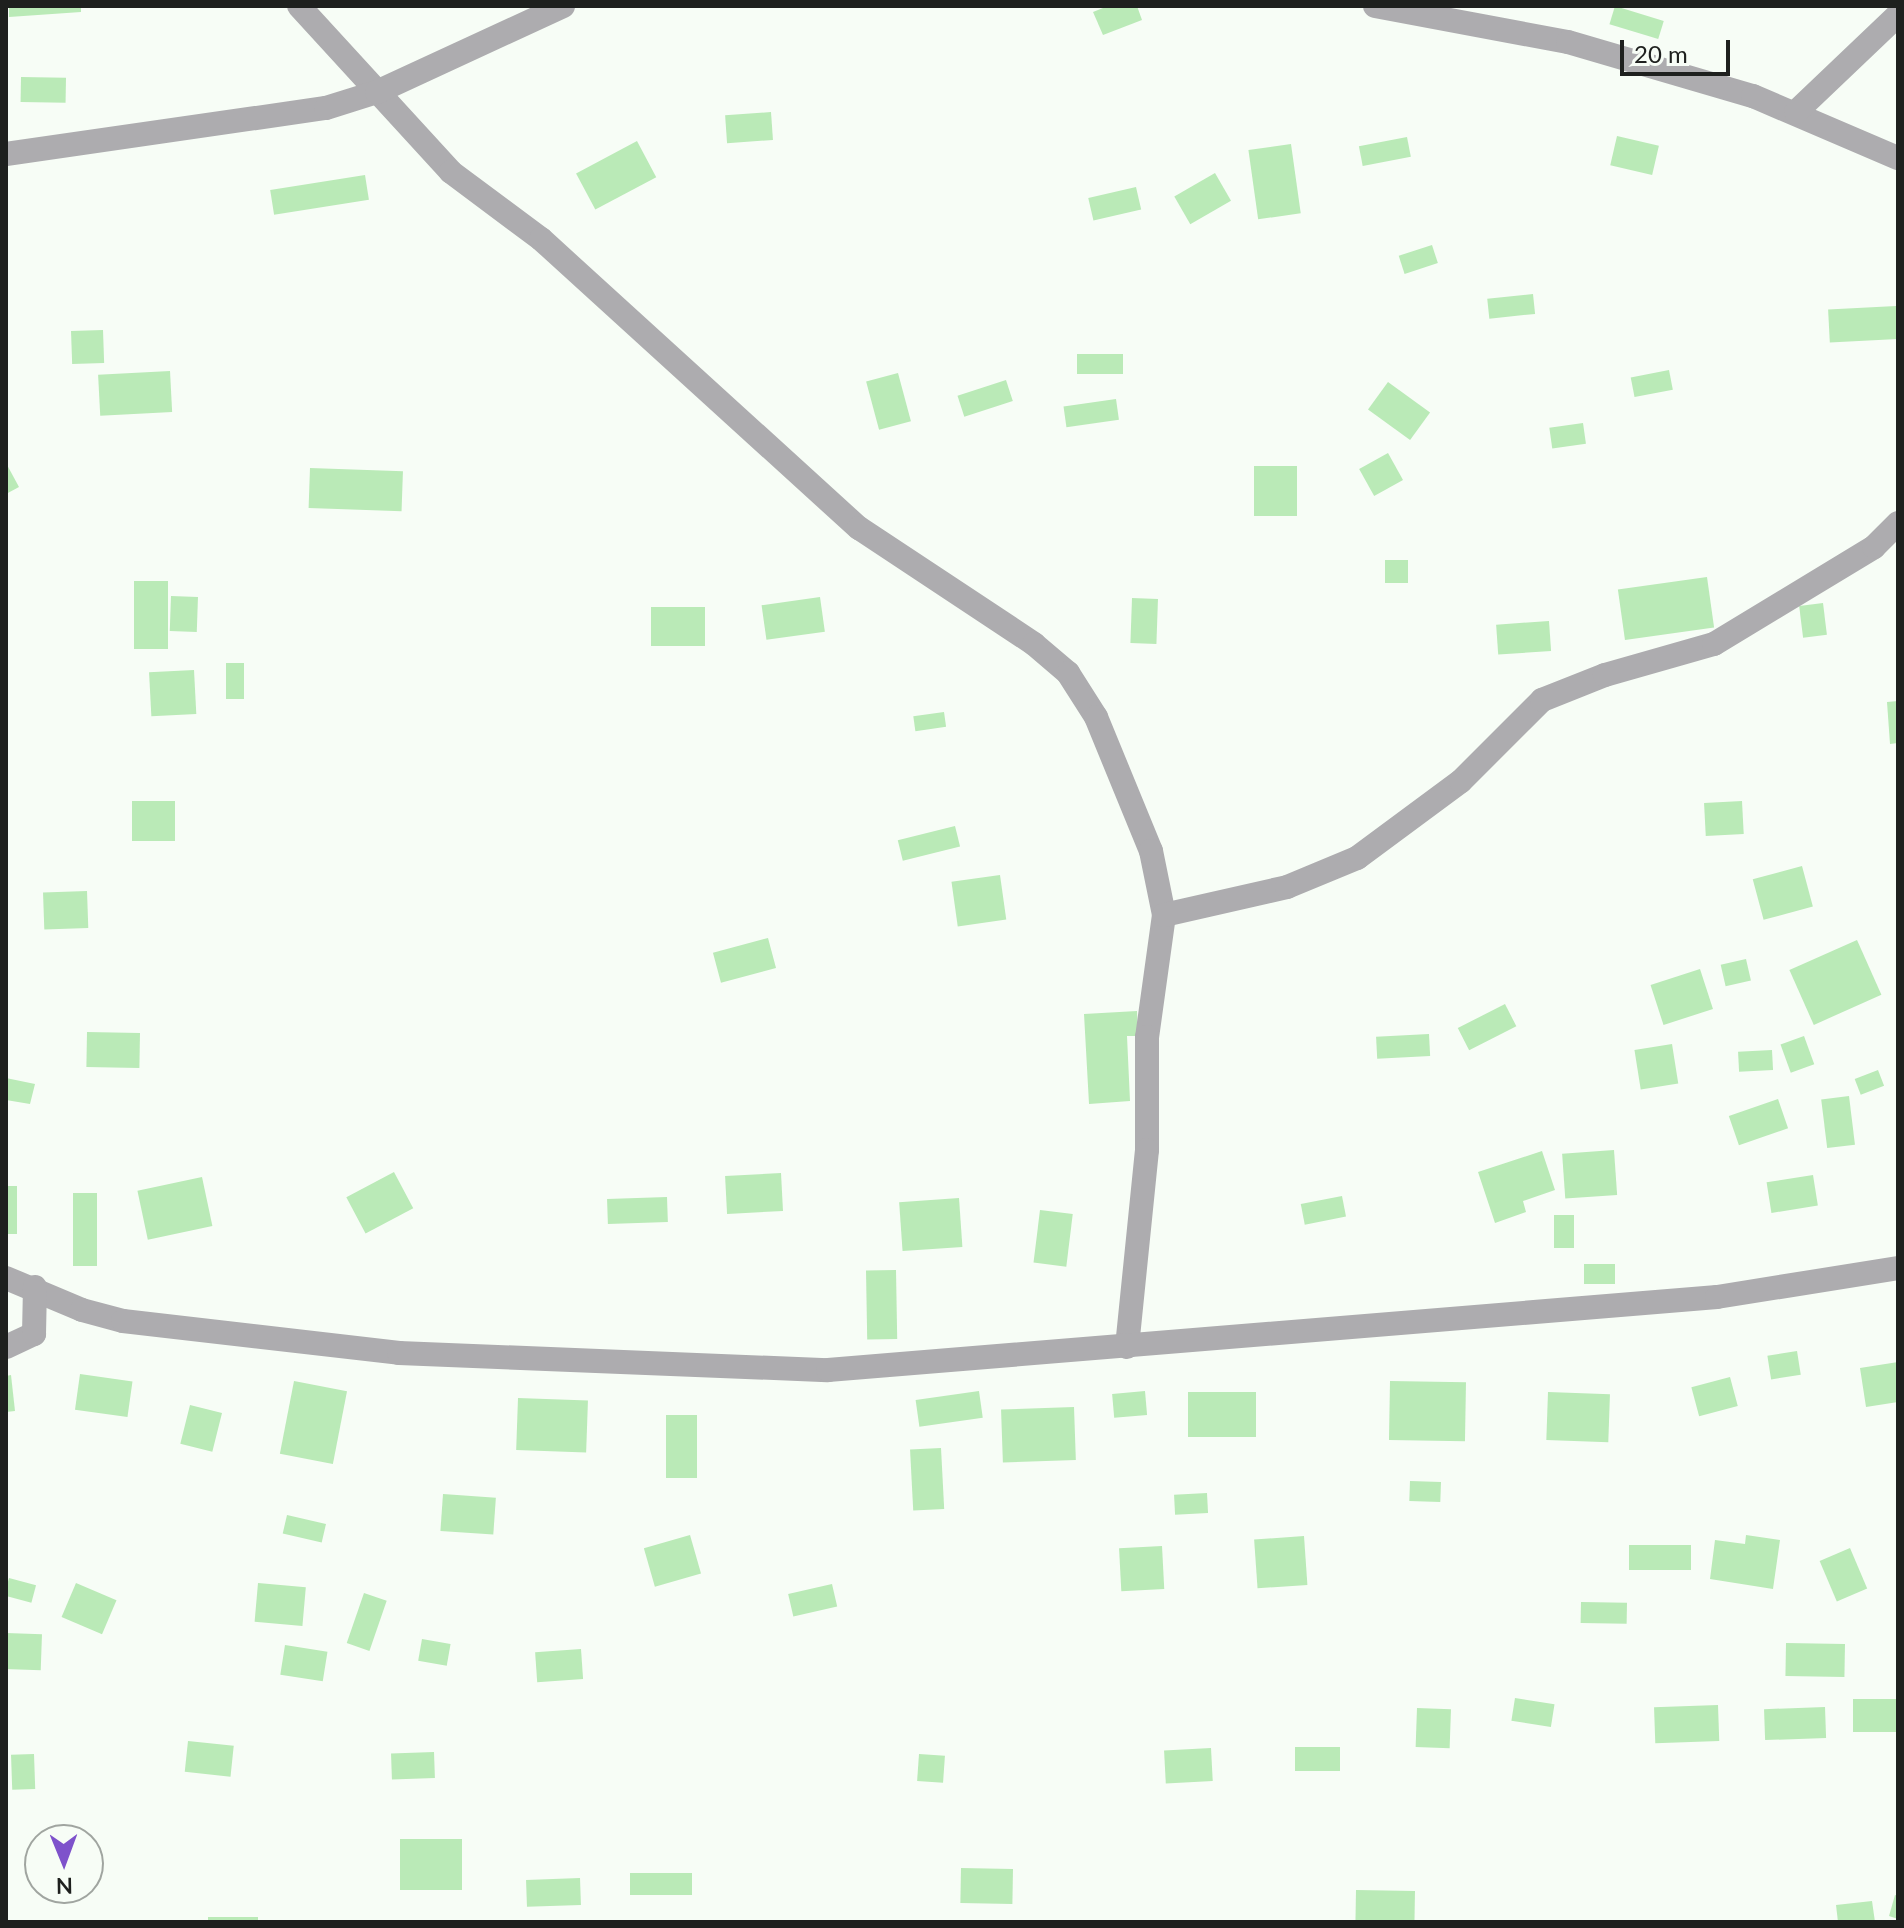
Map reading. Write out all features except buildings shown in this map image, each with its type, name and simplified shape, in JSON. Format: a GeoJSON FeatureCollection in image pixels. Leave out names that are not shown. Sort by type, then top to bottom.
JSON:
{"type":"FeatureCollection","features":[{"type":"Feature","properties":{"kind":"street"},"geometry":{"type":"LineString","coordinates":[[299,6],[451,172],[541,239],[859,528],[994,614],[1068,673],[1096,717],[1151,851],[1164,915],[1147,1037],[1147,1150],[1127,1347]]}},
{"type":"Feature","properties":{"kind":"street"},"geometry":{"type":"LineString","coordinates":[[6,154],[326,108],[377,92],[563,6]]}},
{"type":"Feature","properties":{"kind":"street"},"geometry":{"type":"LineString","coordinates":[[1375,6],[1568,42],[1796,112],[1898,158]]}},
{"type":"Feature","properties":{"kind":"street"},"geometry":{"type":"LineString","coordinates":[[1796,112],[1898,15]]}},
{"type":"Feature","properties":{"kind":"street"},"geometry":{"type":"LineString","coordinates":[[1164,915],[1287,887],[1357,858],[1461,781],[1542,700],[1605,675],[1714,644],[1874,547],[1898,523]]}},
{"type":"Feature","properties":{"kind":"street"},"geometry":{"type":"LineString","coordinates":[[6,1278],[35,1287],[82,1310],[123,1321],[399,1353],[828,1370],[1717,1297],[1898,1268]]}},
{"type":"Feature","properties":{"kind":"street"},"geometry":{"type":"LineString","coordinates":[[6,1347],[34,1334],[35,1287]]}}]}
